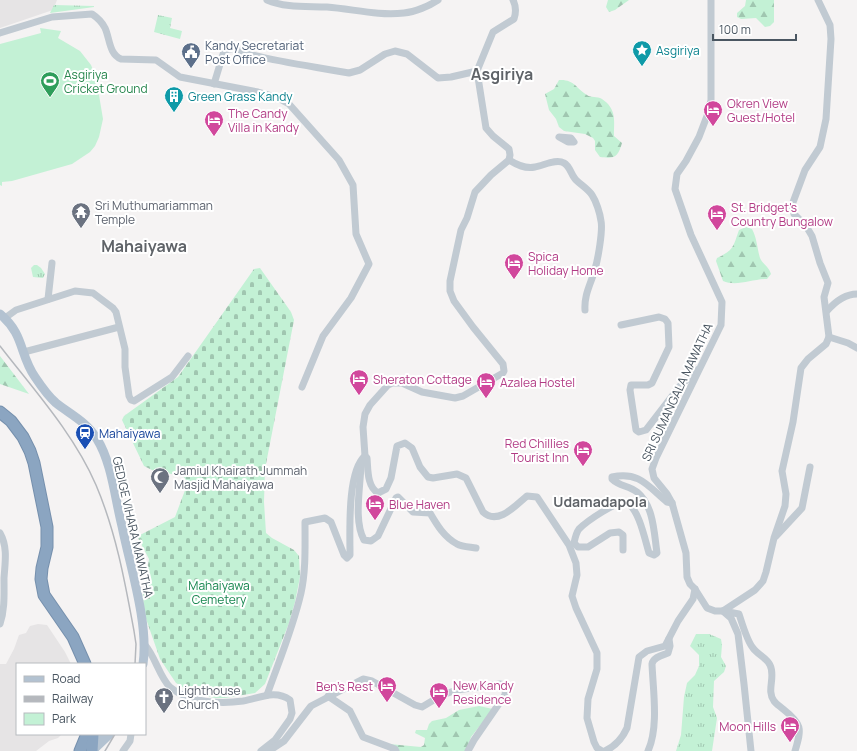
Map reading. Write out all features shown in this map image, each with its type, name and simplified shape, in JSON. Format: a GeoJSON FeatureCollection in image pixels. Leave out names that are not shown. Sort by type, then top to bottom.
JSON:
{"type":"FeatureCollection","features":[{"type":"Feature","properties":{"kind":"highway"},"geometry":{"type":"LineString","coordinates":[[0,412],[11,421],[23,437],[34,463],[47,527],[47,547],[41,579],[44,595],[73,637],[85,663]]}},
{"type":"Feature","properties":{"kind":"highway"},"geometry":{"type":"LineString","coordinates":[[81,751],[93,741]]}},
{"type":"Feature","properties":{"kind":"main road","name":"GEDIGE VIHARA MAWATHA"},"geometry":{"type":"LineString","coordinates":[[2,316],[18,335],[29,368],[42,387],[56,402],[91,430],[102,449],[109,471],[137,597],[145,645],[143,663]]}},
{"type":"Feature","properties":{"kind":"main road"},"geometry":{"type":"LineString","coordinates":[[93,741],[108,735]]}},
{"type":"Feature","properties":{"kind":"street"},"geometry":{"type":"LineString","coordinates":[[266,0],[281,4],[328,7],[379,13],[405,13],[430,5],[438,0]]}},
{"type":"Feature","properties":{"kind":"street"},"geometry":{"type":"LineString","coordinates":[[476,548],[458,545],[445,535],[438,527],[430,513],[413,512],[398,497],[396,498],[378,536],[372,541],[364,540],[360,533],[359,514],[363,458],[363,427],[365,414],[370,404],[388,385],[392,383],[402,383],[422,392],[456,398],[470,392],[504,371],[503,364],[454,301],[450,291],[450,281],[461,230],[467,218],[475,192],[491,174],[509,160],[509,149],[486,128],[477,71],[493,32],[514,19],[515,14],[513,0]]}},
{"type":"Feature","properties":{"kind":"street","name":"SRI SUMANGALA MAWATHA"},"geometry":{"type":"LineString","coordinates":[[711,0],[711,100],[699,137],[677,174],[675,189],[691,235],[722,302],[721,325],[652,469],[654,478],[668,494],[672,503],[686,553],[687,577],[690,584],[707,608],[714,611],[739,614],[752,648],[770,664],[772,675],[770,692],[774,702],[794,717],[798,722],[798,739],[795,751]]}},
{"type":"Feature","properties":{"kind":"street"},"geometry":{"type":"LineString","coordinates":[[751,751],[738,634],[730,618],[723,611],[755,590],[763,581],[774,538],[785,506],[786,494],[782,470],[793,422],[801,368],[808,359],[826,344],[829,337],[824,298],[828,283],[812,236],[806,226],[794,214],[792,205],[805,170],[820,147],[826,119],[831,39],[830,25],[818,0]]}},
{"type":"Feature","properties":{"kind":"street"},"geometry":{"type":"LineString","coordinates":[[0,34],[52,17],[92,14],[106,29],[112,52],[115,56],[121,59],[156,60],[180,77],[276,97],[288,104],[339,160],[352,185],[356,234],[369,264],[351,298],[323,336],[302,387]]}},
{"type":"Feature","properties":{"kind":"street"},"geometry":{"type":"LineString","coordinates":[[214,84],[224,51],[228,48],[253,55],[349,74],[360,70],[385,54],[395,51],[407,54],[438,78],[452,77],[477,71]]}},
{"type":"Feature","properties":{"kind":"street"},"geometry":{"type":"LineString","coordinates":[[509,160],[524,167],[534,167],[556,162],[564,163],[569,168],[574,178],[591,194],[595,200],[602,221],[596,268],[584,300],[585,310]]}},
{"type":"Feature","properties":{"kind":"street"},"geometry":{"type":"LineString","coordinates":[[48,299],[52,263]]}},
{"type":"Feature","properties":{"kind":"street"},"geometry":{"type":"LineString","coordinates":[[2,316],[75,291],[93,293],[116,312],[125,349],[125,367],[129,396],[131,400],[134,401],[172,377],[188,356]]}},
{"type":"Feature","properties":{"kind":"street"},"geometry":{"type":"LineString","coordinates":[[827,312],[832,305],[842,299],[857,294]]}},
{"type":"Feature","properties":{"kind":"street"},"geometry":{"type":"LineString","coordinates":[[621,325],[659,317],[664,318],[668,323],[669,347],[655,379],[648,385],[632,385],[630,390],[636,430],[639,432],[646,430],[680,386],[701,366]]}},
{"type":"Feature","properties":{"kind":"street"},"geometry":{"type":"LineString","coordinates":[[24,352],[119,327]]}},
{"type":"Feature","properties":{"kind":"street"},"geometry":{"type":"LineString","coordinates":[[829,337],[848,343],[857,348]]}},
{"type":"Feature","properties":{"kind":"street"},"geometry":{"type":"LineString","coordinates":[[363,458],[367,458],[370,484],[378,493],[386,488],[391,478],[397,446],[405,443],[412,448],[420,467],[428,477],[433,478],[457,474],[466,478],[483,512],[487,516],[492,517],[505,515],[527,496],[537,496],[569,545],[576,563],[577,575],[572,596],[597,653],[597,668],[588,699],[587,718],[597,748],[604,751],[615,747],[624,736],[627,728],[639,657],[647,650],[665,646],[678,621],[693,599],[695,589]]}},
{"type":"Feature","properties":{"kind":"street"},"geometry":{"type":"LineString","coordinates":[[267,695],[291,629],[301,592],[305,565],[305,522],[325,518],[331,522],[344,555],[348,558],[350,555],[351,497],[357,467],[363,458]]}},
{"type":"Feature","properties":{"kind":"street"},"geometry":{"type":"LineString","coordinates":[[774,538],[802,508],[810,467]]}},
{"type":"Feature","properties":{"kind":"street"},"geometry":{"type":"LineString","coordinates":[[622,550],[623,535],[619,532],[610,534],[588,547],[578,547],[574,543],[575,536],[586,523],[615,504],[623,502],[627,503],[633,508],[649,553],[654,555],[657,553],[651,516],[645,502],[636,492],[615,482],[612,477],[623,475],[637,477],[667,502],[672,503]]}},
{"type":"Feature","properties":{"kind":"street"},"geometry":{"type":"LineString","coordinates":[[0,533],[3,540],[5,555],[4,602],[0,623]]}},
{"type":"Feature","properties":{"kind":"street"},"geometry":{"type":"LineString","coordinates":[[648,751],[653,742],[654,721],[652,661],[668,653],[670,646],[669,639]]}},
{"type":"Feature","properties":{"kind":"street"},"geometry":{"type":"LineString","coordinates":[[145,645],[150,651],[169,686],[183,696],[208,702],[221,703],[277,694],[285,696],[290,700],[292,713],[280,734],[261,751]]}},
{"type":"Feature","properties":{"kind":"street"},"geometry":{"type":"LineString","coordinates":[[269,751],[284,740],[311,706],[363,679],[372,681],[415,705],[422,706],[442,695],[457,690],[500,684],[506,685],[505,695],[468,751]]}},
{"type":"Feature","properties":{"kind":"street"},"geometry":{"type":"LineString","coordinates":[[328,696],[350,711],[362,737],[395,749],[396,751]]}},
{"type":"Feature","properties":{"kind":"street"},"geometry":{"type":"LineString","coordinates":[[123,751],[130,741],[131,735]]}},
{"type":"Feature","properties":{"kind":"shaded area"},"geometry":{"type":"Polygon","coordinates":[[[0,0],[57,0],[53,10],[0,28],[0,0]]]}},
{"type":"Feature","properties":{"kind":"shaded area"},"geometry":{"type":"Polygon","coordinates":[[[38,624],[47,625],[70,663],[16,663],[16,735],[61,735],[58,738],[49,741],[36,751],[0,751],[0,664],[6,664],[19,635],[26,633],[30,626],[38,624]]]}},
{"type":"Feature","properties":{"kind":"green space"},"geometry":{"type":"Polygon","coordinates":[[[608,0],[629,0],[615,10],[609,12],[606,7],[608,0]]]}},
{"type":"Feature","properties":{"kind":"green space"},"geometry":{"type":"Polygon","coordinates":[[[746,0],[774,0],[774,22],[770,26],[765,27],[756,18],[741,19],[737,17],[737,13],[745,6],[746,0]]]}},
{"type":"Feature","properties":{"kind":"green space"},"geometry":{"type":"Polygon","coordinates":[[[54,5],[94,6],[94,7],[50,13],[54,5]]]}},
{"type":"Feature","properties":{"kind":"green space"},"geometry":{"type":"Polygon","coordinates":[[[158,15],[172,18],[170,28],[182,31],[180,39],[154,32],[158,15]]]}},
{"type":"Feature","properties":{"kind":"green space","name":"Asgiriya Cricket Ground"},"geometry":{"type":"Polygon","coordinates":[[[40,28],[61,31],[58,38],[80,51],[91,65],[98,89],[103,119],[99,137],[95,146],[90,152],[72,164],[12,181],[2,182],[2,186],[0,185],[0,44],[41,33],[40,28]]]}},
{"type":"Feature","properties":{"kind":"green space"},"geometry":{"type":"Polygon","coordinates":[[[559,80],[572,82],[587,95],[602,99],[610,107],[614,116],[614,136],[622,143],[615,156],[609,158],[600,157],[595,150],[595,141],[593,138],[585,134],[564,131],[559,127],[556,119],[549,110],[545,94],[554,89],[559,80]]]}},
{"type":"Feature","properties":{"kind":"green space"},"geometry":{"type":"Polygon","coordinates":[[[746,227],[752,229],[754,232],[760,258],[771,274],[767,279],[728,283],[723,281],[716,261],[717,258],[730,250],[739,230],[746,227]]]}},
{"type":"Feature","properties":{"kind":"green space"},"geometry":{"type":"Polygon","coordinates":[[[34,265],[41,268],[45,274],[43,278],[33,277],[31,268],[34,265]]]}},
{"type":"Feature","properties":{"kind":"green space","name":"Mahaiyawa Cemetery"},"geometry":{"type":"Polygon","coordinates":[[[260,268],[291,312],[294,320],[265,469],[264,502],[266,533],[294,550],[299,556],[300,577],[289,623],[265,684],[255,693],[225,698],[215,698],[193,693],[176,683],[160,659],[144,613],[143,594],[149,559],[138,538],[140,535],[175,517],[187,485],[186,480],[183,476],[154,471],[144,466],[122,420],[124,416],[178,377],[254,269],[260,268]]]}},
{"type":"Feature","properties":{"kind":"green space"},"geometry":{"type":"Polygon","coordinates":[[[0,356],[29,394],[0,384],[0,356]]]}},
{"type":"Feature","properties":{"kind":"green space"},"geometry":{"type":"Polygon","coordinates":[[[696,634],[709,634],[721,639],[721,657],[726,666],[724,672],[714,681],[713,707],[717,718],[712,751],[676,751],[681,735],[684,697],[687,683],[695,675],[699,666],[699,655],[690,646],[696,634]]]}},
{"type":"Feature","properties":{"kind":"green space"},"geometry":{"type":"Polygon","coordinates":[[[479,706],[493,709],[471,737],[466,751],[395,751],[389,744],[421,747],[424,745],[425,738],[415,733],[416,730],[427,730],[432,721],[446,718],[459,710],[479,706]]]}},
{"type":"Feature","properties":{"kind":"railway"},"geometry":{"type":"LineString","coordinates":[[0,346],[65,430],[87,466],[96,485],[109,521],[123,576],[136,644],[135,663]]}},
{"type":"Feature","properties":{"kind":"railway"},"geometry":{"type":"LineString","coordinates":[[105,751],[114,735]]}},
{"type":"Feature","properties":{"kind":"place","name":"Asgiriya"},"geometry":{"type":"Point","coordinates":[642,67]}},
{"type":"Feature","properties":{"kind":"place","name":"Kandy Secretariat Post Office"},"geometry":{"type":"Point","coordinates":[191,69]}},
{"type":"Feature","properties":{"kind":"place","name":"Asgiriya Cricket Ground"},"geometry":{"type":"Point","coordinates":[50,98]}},
{"type":"Feature","properties":{"kind":"place","name":"Green Grass Kandy"},"geometry":{"type":"Point","coordinates":[174,113]}},
{"type":"Feature","properties":{"kind":"place","name":"Okren View Guest/Hotel"},"geometry":{"type":"Point","coordinates":[713,127]}},
{"type":"Feature","properties":{"kind":"place","name":"The Candy Villa in Kandy"},"geometry":{"type":"Point","coordinates":[214,137]}},
{"type":"Feature","properties":{"kind":"place","name":"Sri Muthumariamman Temple"},"geometry":{"type":"Point","coordinates":[81,229]}},
{"type":"Feature","properties":{"kind":"place","name":"St. Bridget's Country Bungalow"},"geometry":{"type":"Point","coordinates":[717,231]}},
{"type":"Feature","properties":{"kind":"place","name":"Spica Holiday Home"},"geometry":{"type":"Point","coordinates":[514,280]}},
{"type":"Feature","properties":{"kind":"place","name":"Sheraton Cottage"},"geometry":{"type":"Point","coordinates":[359,396]}},
{"type":"Feature","properties":{"kind":"place","name":"Azalea Hostel"},"geometry":{"type":"Point","coordinates":[486,399]}},
{"type":"Feature","properties":{"kind":"place","name":"Mahaiyawa"},"geometry":{"type":"Point","coordinates":[85,450]}},
{"type":"Feature","properties":{"kind":"place","name":"Red Chillies Tourist Inn"},"geometry":{"type":"Point","coordinates":[583,467]}},
{"type":"Feature","properties":{"kind":"place","name":"Jamiul Khairath Jummah Masjid Mahaiyawa"},"geometry":{"type":"Point","coordinates":[160,494]}},
{"type":"Feature","properties":{"kind":"place","name":"Blue Haven"},"geometry":{"type":"Point","coordinates":[375,521]}},
{"type":"Feature","properties":{"kind":"place","name":"Ben's Rest"},"geometry":{"type":"Point","coordinates":[387,703]}},
{"type":"Feature","properties":{"kind":"place","name":"New Kandy Residence"},"geometry":{"type":"Point","coordinates":[439,709]}},
{"type":"Feature","properties":{"kind":"place","name":"Lighthouse Church"},"geometry":{"type":"Point","coordinates":[164,714]}},
{"type":"Feature","properties":{"kind":"place","name":"Moon Hills"},"geometry":{"type":"Point","coordinates":[790,743]}},
{"type":"Feature","properties":{"kind":"district","name":"Asgiriya"},"geometry":{"type":"Point","coordinates":[502,74]}},
{"type":"Feature","properties":{"kind":"district","name":"Mahaiyawa"},"geometry":{"type":"Point","coordinates":[144,246]}},
{"type":"Feature","properties":{"kind":"district","name":"Udamadapola"},"geometry":{"type":"Point","coordinates":[600,501]}}]}
